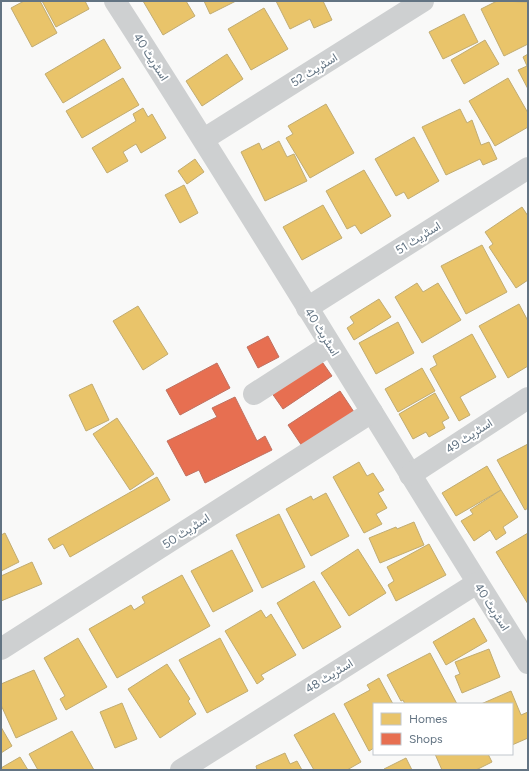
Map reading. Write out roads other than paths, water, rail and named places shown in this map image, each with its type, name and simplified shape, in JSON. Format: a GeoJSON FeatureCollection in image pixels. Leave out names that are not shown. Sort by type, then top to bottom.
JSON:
{"type":"FeatureCollection","features":[{"type":"Feature","properties":{"kind":"street","name":"اسٹریٹ 40"},"geometry":{"type":"LineString","coordinates":[[115,1],[204,139],[477,583],[527,659]]}},
{"type":"Feature","properties":{"kind":"street","name":"اسٹریٹ 52"},"geometry":{"type":"LineString","coordinates":[[204,139],[423,1]]}},
{"type":"Feature","properties":{"kind":"street","name":"اسٹریٹ 51"},"geometry":{"type":"LineString","coordinates":[[307,308],[528,168]]}},
{"type":"Feature","properties":{"kind":"street"},"geometry":{"type":"LineString","coordinates":[[254,394],[330,345]]}},
{"type":"Feature","properties":{"kind":"street","name":"اسٹریٹ 49"},"geometry":{"type":"LineString","coordinates":[[410,475],[528,398]]}},
{"type":"Feature","properties":{"kind":"street","name":"اسٹریٹ 50"},"geometry":{"type":"LineString","coordinates":[[1,649],[372,412]]}},
{"type":"Feature","properties":{"kind":"street","name":"اسٹریٹ 48"},"geometry":{"type":"LineString","coordinates":[[181,770],[477,583]]}}]}
